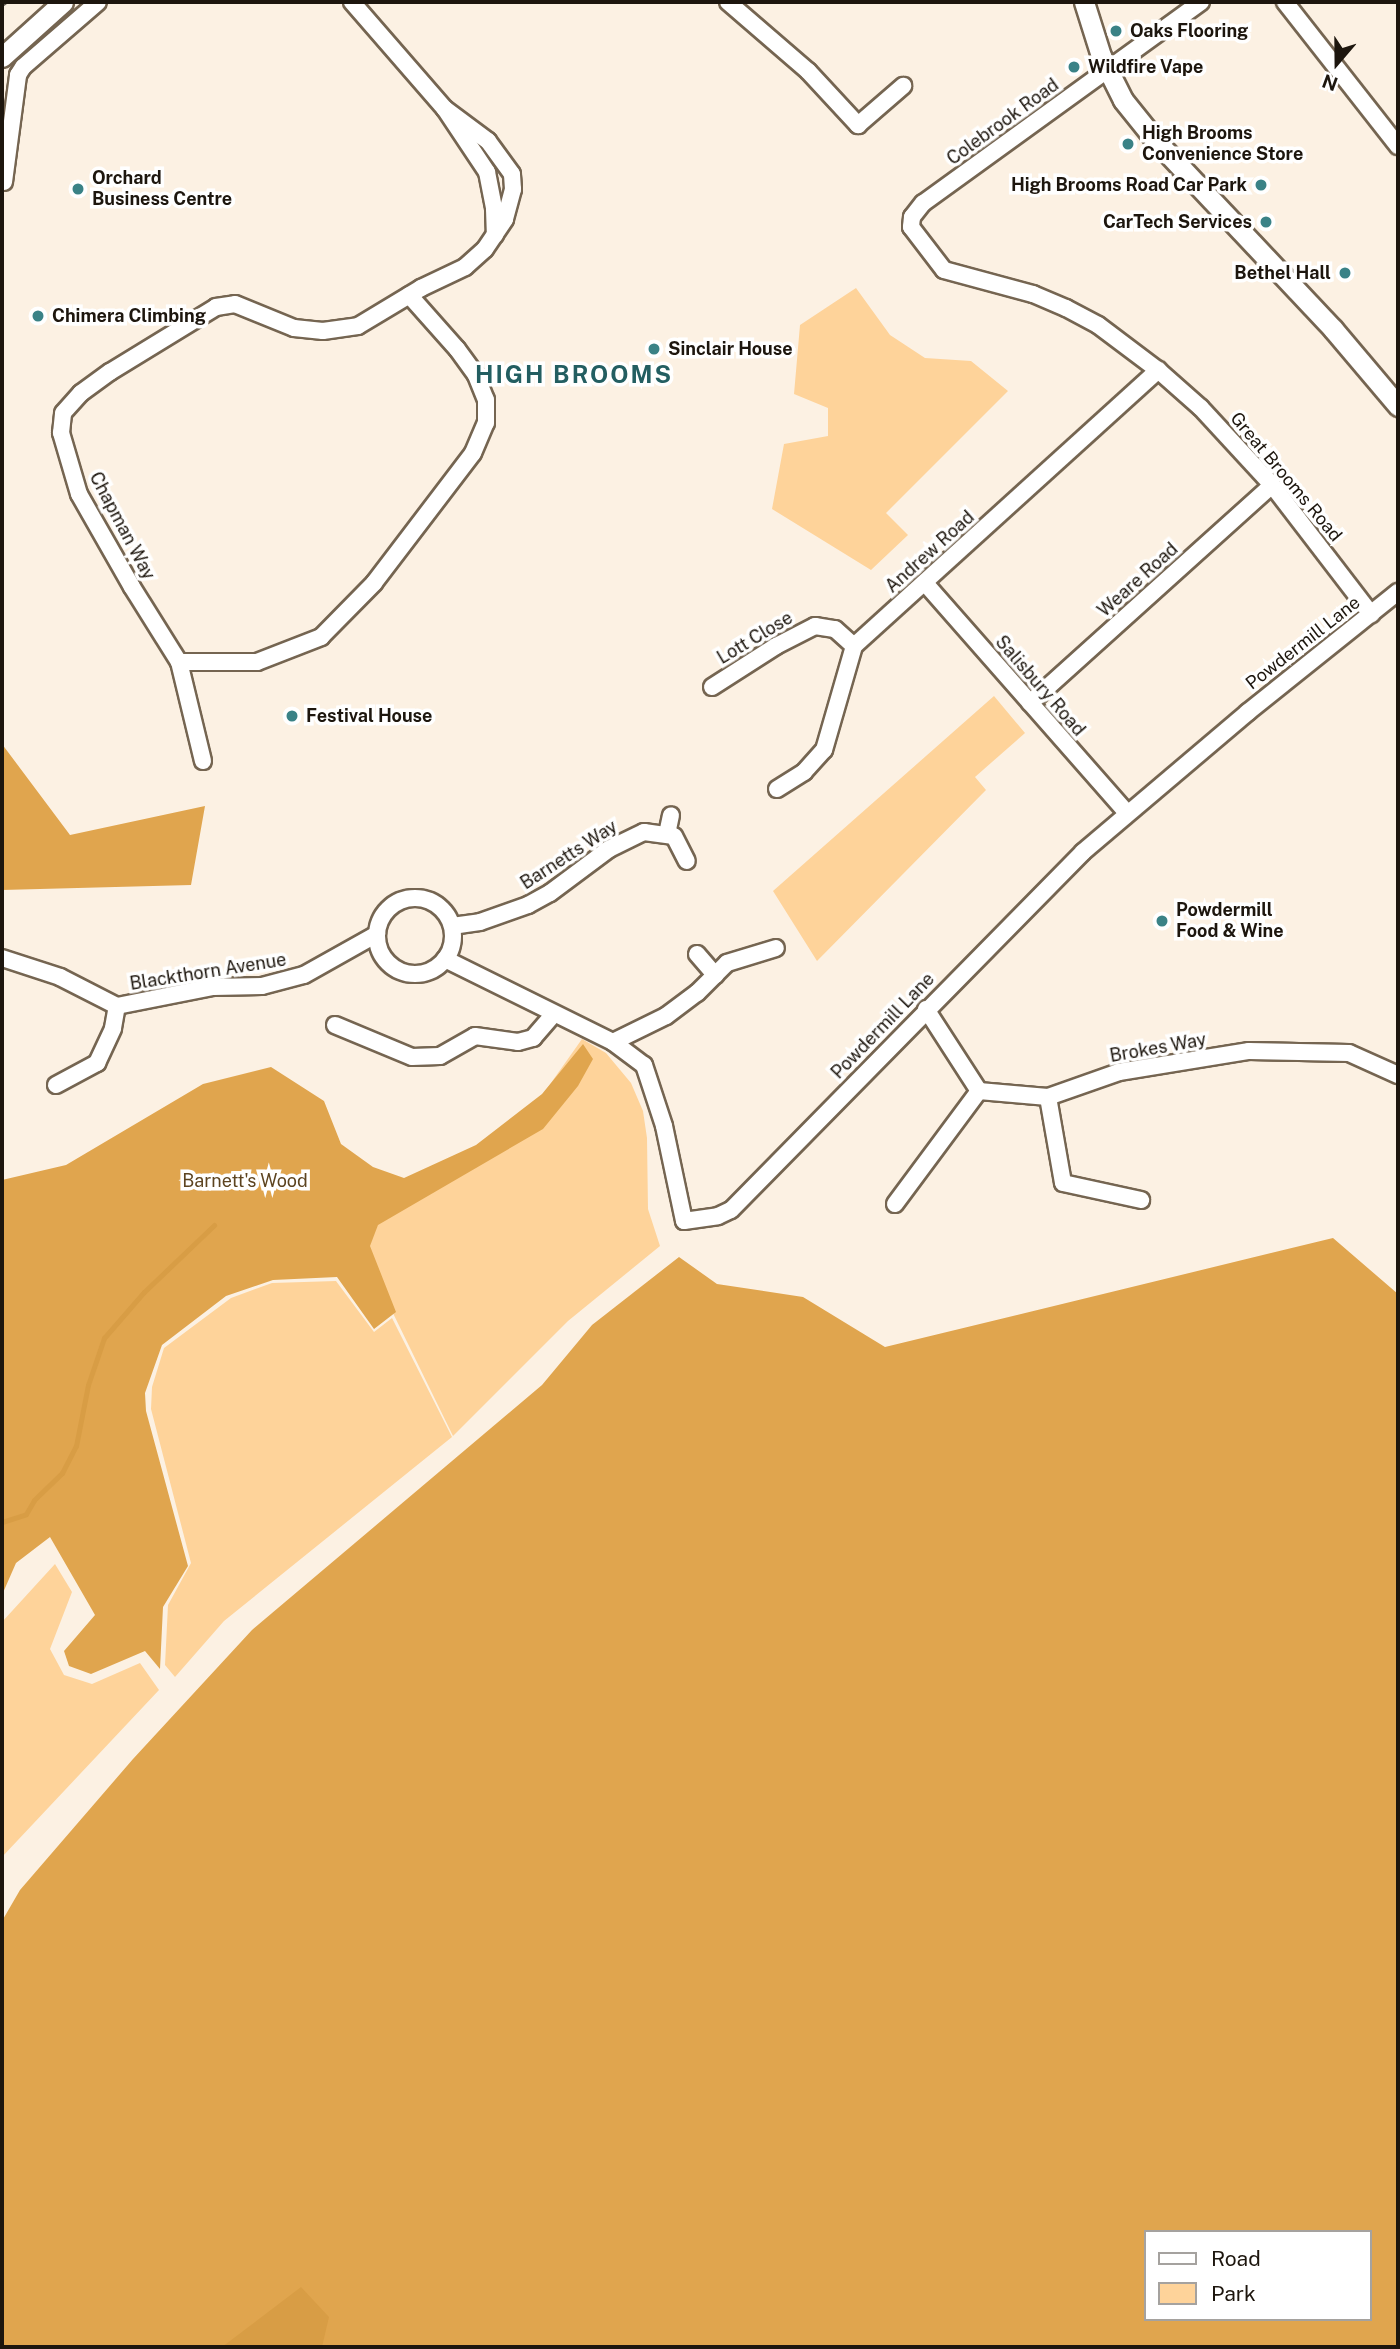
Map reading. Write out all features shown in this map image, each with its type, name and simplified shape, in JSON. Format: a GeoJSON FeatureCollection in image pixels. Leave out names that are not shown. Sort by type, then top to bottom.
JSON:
{"type":"FeatureCollection","features":[{"type":"Feature","properties":{"kind":"street"},"geometry":{"type":"LineString","coordinates":[[2,57],[63,2]]}},
{"type":"Feature","properties":{"kind":"street"},"geometry":{"type":"LineString","coordinates":[[4,182],[18,75],[23,67],[98,2]]}},
{"type":"Feature","properties":{"kind":"street","name":"Chapman Way"},"geometry":{"type":"LineString","coordinates":[[352,2],[444,109],[487,172],[495,209],[495,238]]}},
{"type":"Feature","properties":{"kind":"street"},"geometry":{"type":"LineString","coordinates":[[728,2],[808,71],[858,125],[902,86]]}},
{"type":"Feature","properties":{"kind":"street"},"geometry":{"type":"LineString","coordinates":[[1084,2],[1108,71],[1123,100],[1156,141],[1333,329],[1398,406]]}},
{"type":"Feature","properties":{"kind":"street","name":"Colebrook Road"},"geometry":{"type":"LineString","coordinates":[[939,266],[911,227],[915,210],[1201,2]]}},
{"type":"Feature","properties":{"kind":"street"},"geometry":{"type":"LineString","coordinates":[[1285,2],[1398,146]]}},
{"type":"Feature","properties":{"kind":"street","name":"Chapman Way"},"geometry":{"type":"LineString","coordinates":[[203,761],[179,662],[79,494],[61,433],[63,412],[81,393],[110,372],[216,307],[235,304],[293,328],[323,331],[358,326],[409,295],[465,267],[495,238],[510,203],[512,174],[488,141],[444,109]]}},
{"type":"Feature","properties":{"kind":"street","name":"Great Brooms Road"},"geometry":{"type":"LineString","coordinates":[[939,266],[949,272],[1032,294],[1066,308],[1098,324],[1158,370],[1201,408],[1272,485],[1371,614]]}},
{"type":"Feature","properties":{"kind":"street"},"geometry":{"type":"LineString","coordinates":[[179,662],[257,662],[321,637],[373,583],[473,453],[486,423],[486,400],[476,375],[457,349],[409,295]]}},
{"type":"Feature","properties":{"kind":"street","name":"Andrew Road"},"geometry":{"type":"LineString","coordinates":[[854,646],[1158,370]]}},
{"type":"Feature","properties":{"kind":"street","name":"Weare Road"},"geometry":{"type":"LineString","coordinates":[[1030,704],[1272,485]]}},
{"type":"Feature","properties":{"kind":"street","name":"Salisbury Road"},"geometry":{"type":"LineString","coordinates":[[925,583],[1128,813]]}},
{"type":"Feature","properties":{"kind":"street","name":"Powdermill Lane"},"geometry":{"type":"LineString","coordinates":[[445,959],[613,1042],[644,1065],[664,1126],[684,1221],[718,1216],[731,1210],[1083,852],[1398,592]]}},
{"type":"Feature","properties":{"kind":"street","name":"Lott Close"},"geometry":{"type":"LineString","coordinates":[[712,687],[776,646],[815,626],[835,629],[854,646]]}},
{"type":"Feature","properties":{"kind":"street"},"geometry":{"type":"LineString","coordinates":[[777,789],[804,772],[824,750],[854,646]]}},
{"type":"Feature","properties":{"kind":"street"},"geometry":{"type":"LineString","coordinates":[[671,815],[667,834],[674,836],[687,861]]}},
{"type":"Feature","properties":{"kind":"street","name":"Barnetts Way"},"geometry":{"type":"LineString","coordinates":[[452,926],[480,922],[528,905],[550,893],[627,839],[644,832],[667,834]]}},
{"type":"Feature","properties":{"kind":"street"},"geometry":{"type":"LineString","coordinates":[[406,899],[430,901],[441,907],[452,926],[453,939],[445,959],[425,972],[402,971],[384,957],[377,934],[386,912],[406,899]]}},
{"type":"Feature","properties":{"kind":"street","name":"Blackthorn Avenue"},"geometry":{"type":"LineString","coordinates":[[2,958],[60,977],[117,1006],[213,987],[262,986],[304,975],[377,934]]}},
{"type":"Feature","properties":{"kind":"street"},"geometry":{"type":"LineString","coordinates":[[613,1042],[666,1016],[727,963],[776,948]]}},
{"type":"Feature","properties":{"kind":"street"},"geometry":{"type":"LineString","coordinates":[[697,954],[715,975]]}},
{"type":"Feature","properties":{"kind":"street","name":"Blackthorn Avenue"},"geometry":{"type":"LineString","coordinates":[[56,1085],[97,1063],[113,1028],[117,1006]]}},
{"type":"Feature","properties":{"kind":"street"},"geometry":{"type":"LineString","coordinates":[[895,1203],[979,1091],[926,1009]]}},
{"type":"Feature","properties":{"kind":"street"},"geometry":{"type":"LineString","coordinates":[[335,1025],[412,1057],[440,1056],[475,1036],[518,1042],[533,1038],[554,1014]]}},
{"type":"Feature","properties":{"kind":"street","name":"Brokes Way"},"geometry":{"type":"LineString","coordinates":[[979,1091],[1048,1097],[1119,1072],[1249,1051],[1349,1053],[1398,1075]]}},
{"type":"Feature","properties":{"kind":"street"},"geometry":{"type":"LineString","coordinates":[[1048,1097],[1063,1183],[1141,1200]]}},
{"type":"Feature","properties":{"kind":"green space"},"geometry":{"type":"Polygon","coordinates":[[[856,288],[890,335],[925,358],[971,361],[1008,391],[886,513],[908,535],[871,570],[772,509],[784,444],[828,436],[828,408],[794,394],[800,325],[856,288]]]}},
{"type":"Feature","properties":{"kind":"green space"},"geometry":{"type":"Polygon","coordinates":[[[994,696],[1025,733],[975,777],[986,790],[817,961],[773,891],[994,696]]]}},
{"type":"Feature","properties":{"kind":"green space"},"geometry":{"type":"Polygon","coordinates":[[[2,744],[70,835],[205,806],[191,885],[2,890],[2,744]]]}},
{"type":"Feature","properties":{"kind":"green space"},"geometry":{"type":"Polygon","coordinates":[[[582,1039],[606,1053],[631,1083],[643,1111],[647,1138],[648,1209],[660,1246],[568,1321],[453,1436],[347,1219],[517,1131],[582,1039]]]}},
{"type":"Feature","properties":{"kind":"green space","name":"Barnett's Wood"},"geometry":{"type":"Polygon","coordinates":[[[583,1044],[593,1059],[578,1086],[543,1129],[378,1225],[370,1246],[396,1312],[374,1329],[337,1277],[273,1280],[226,1296],[162,1345],[145,1393],[146,1411],[188,1566],[163,1607],[160,1669],[145,1651],[91,1674],[69,1666],[64,1651],[95,1615],[50,1537],[16,1563],[2,1595],[2,1180],[66,1165],[203,1084],[271,1067],[324,1101],[341,1144],[373,1167],[404,1178],[476,1145],[542,1094],[583,1044]]]}},
{"type":"Feature","properties":{"kind":"green space"},"geometry":{"type":"Polygon","coordinates":[[[1333,1238],[1398,1294],[1398,2347],[2,2347],[2,1921],[20,1890],[133,1759],[252,1630],[542,1385],[592,1325],[679,1257],[717,1284],[803,1297],[885,1347],[1333,1238]]]}},
{"type":"Feature","properties":{"kind":"green space"},"geometry":{"type":"Polygon","coordinates":[[[336,1281],[374,1332],[392,1318],[452,1437],[224,1621],[175,1677],[165,1665],[168,1605],[191,1563],[151,1409],[152,1387],[164,1348],[231,1298],[272,1283],[336,1281]]]}},
{"type":"Feature","properties":{"kind":"green space"},"geometry":{"type":"Polygon","coordinates":[[[55,1564],[72,1592],[50,1649],[64,1675],[92,1684],[140,1663],[159,1690],[2,1857],[2,1622],[55,1564]]]}},
{"type":"Feature","properties":{"kind":"shaded area"},"geometry":{"type":"Polygon","coordinates":[[[301,2287],[329,2317],[322,2347],[222,2347],[301,2287]]]}},
{"type":"Feature","properties":{"kind":"waterway"},"geometry":{"type":"LineString","coordinates":[[2,1522],[26,1514],[34,1500],[62,1473],[76,1446],[88,1385],[104,1338],[144,1292],[214,1225]]}},
{"type":"Feature","properties":{"kind":"place","name":"Oaks Flooring"},"geometry":{"type":"Point","coordinates":[1116,31]}},
{"type":"Feature","properties":{"kind":"place","name":"Wildfire Vape"},"geometry":{"type":"Point","coordinates":[1074,67]}},
{"type":"Feature","properties":{"kind":"place","name":"High Brooms Convenience Store"},"geometry":{"type":"Point","coordinates":[1128,144]}},
{"type":"Feature","properties":{"kind":"place","name":"High Brooms Road Car Park"},"geometry":{"type":"Point","coordinates":[1261,185]}},
{"type":"Feature","properties":{"kind":"place","name":"Orchard Business Centre"},"geometry":{"type":"Point","coordinates":[78,189]}},
{"type":"Feature","properties":{"kind":"place","name":"CarTech Services"},"geometry":{"type":"Point","coordinates":[1266,222]}},
{"type":"Feature","properties":{"kind":"place","name":"Bethel Hall"},"geometry":{"type":"Point","coordinates":[1345,273]}},
{"type":"Feature","properties":{"kind":"place","name":"Chimera Climbing"},"geometry":{"type":"Point","coordinates":[38,316]}},
{"type":"Feature","properties":{"kind":"place","name":"Sinclair House"},"geometry":{"type":"Point","coordinates":[654,349]}},
{"type":"Feature","properties":{"kind":"place","name":"Festival House"},"geometry":{"type":"Point","coordinates":[292,716]}},
{"type":"Feature","properties":{"kind":"place","name":"Powdermill Food & Wine"},"geometry":{"type":"Point","coordinates":[1162,921]}},
{"type":"Feature","properties":{"kind":"district","name":"HIGH BROOMS"},"geometry":{"type":"Point","coordinates":[574,375]}}]}
